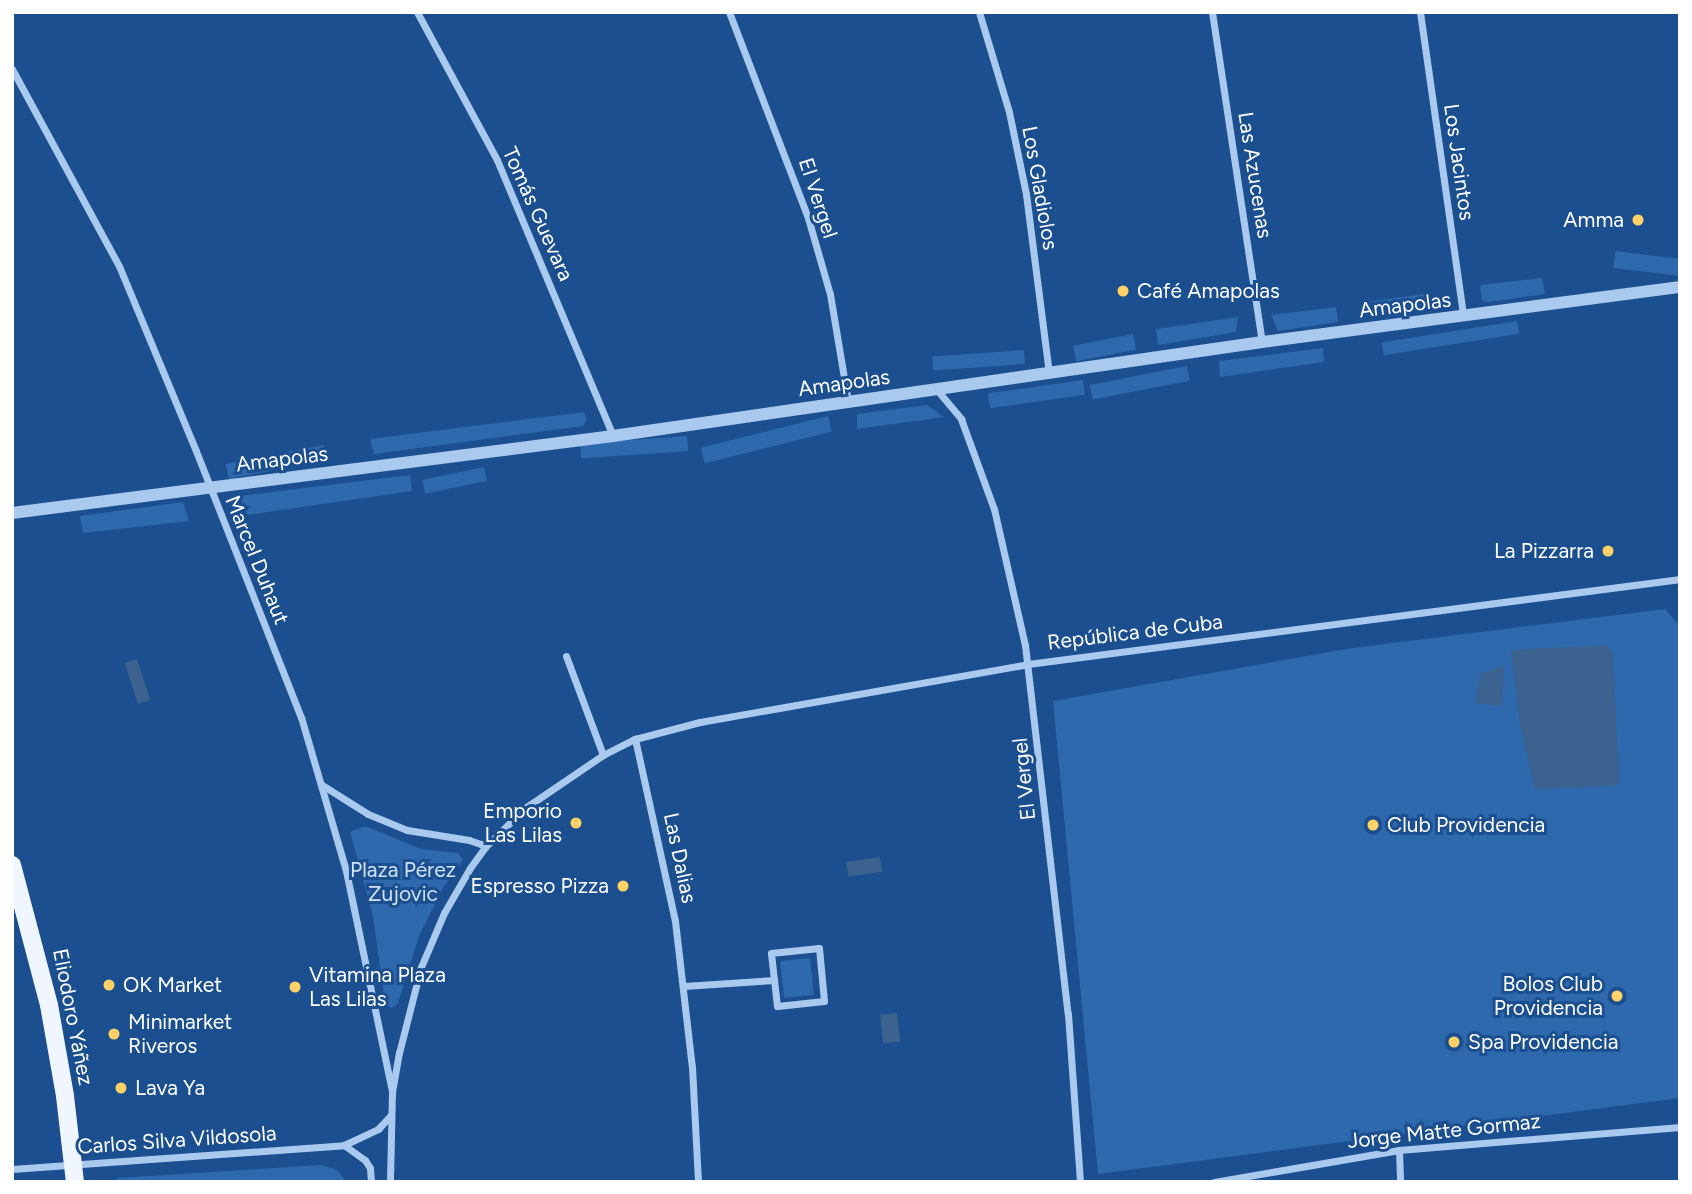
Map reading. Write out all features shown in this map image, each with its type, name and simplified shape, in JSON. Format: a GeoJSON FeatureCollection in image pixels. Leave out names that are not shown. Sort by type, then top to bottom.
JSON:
{"type":"FeatureCollection","features":[{"type":"Feature","properties":{"kind":"main road","name":"Eliodoro Yáñez"},"geometry":{"type":"LineString","coordinates":[[12,864],[16,889],[40,960],[54,1028],[75,1173]]}},
{"type":"Feature","properties":{"kind":"street","name":"Tomás Guevara"},"geometry":{"type":"LineString","coordinates":[[417,12],[497,160],[613,436]]}},
{"type":"Feature","properties":{"kind":"street","name":"El Vergel"},"geometry":{"type":"LineString","coordinates":[[729,12],[808,218],[830,294],[848,402]]}},
{"type":"Feature","properties":{"kind":"street","name":"Los Gladiolos"},"geometry":{"type":"LineString","coordinates":[[979,12],[1009,112],[1026,194],[1049,373]]}},
{"type":"Feature","properties":{"kind":"street","name":"Las Azucenas"},"geometry":{"type":"LineString","coordinates":[[1212,12],[1262,342]]}},
{"type":"Feature","properties":{"kind":"street","name":"Los Jacintos"},"geometry":{"type":"LineString","coordinates":[[1420,12],[1463,317]]}},
{"type":"Feature","properties":{"kind":"street","name":"Marcel Duhaut"},"geometry":{"type":"LineString","coordinates":[[12,69],[119,266],[300,717],[322,785],[358,922],[392,1092]]}},
{"type":"Feature","properties":{"kind":"street","name":"Amapolas"},"geometry":{"type":"LineString","coordinates":[[12,513],[613,436],[1262,342],[1680,286]]}},
{"type":"Feature","properties":{"kind":"street","name":"El Vergel"},"geometry":{"type":"LineString","coordinates":[[937,390],[961,419],[994,509],[1028,664],[1068,1014],[1080,1182]]}},
{"type":"Feature","properties":{"kind":"street","name":"República de Cuba"},"geometry":{"type":"LineString","coordinates":[[486,846],[525,808],[603,755],[635,740],[700,722],[1028,664],[1680,579]]}},
{"type":"Feature","properties":{"kind":"street"},"geometry":{"type":"LineString","coordinates":[[566,656],[603,755]]}},
{"type":"Feature","properties":{"kind":"street","name":"Las Dalias"},"geometry":{"type":"LineString","coordinates":[[635,740],[675,921],[684,986],[698,1182]]}},
{"type":"Feature","properties":{"kind":"street"},"geometry":{"type":"LineString","coordinates":[[322,785],[368,814],[407,830],[469,840],[486,846]]}},
{"type":"Feature","properties":{"kind":"street","name":"Marcel Duhaut"},"geometry":{"type":"LineString","coordinates":[[390,1182],[392,1092],[411,1002],[426,955],[460,884],[486,846]]}},
{"type":"Feature","properties":{"kind":"street"},"geometry":{"type":"LineString","coordinates":[[818,948],[824,1001],[777,1006],[774,980],[771,953],[818,948]]}},
{"type":"Feature","properties":{"kind":"street"},"geometry":{"type":"LineString","coordinates":[[684,986],[774,980]]}},
{"type":"Feature","properties":{"kind":"street","name":"Carlos Silva Vildosola"},"geometry":{"type":"LineString","coordinates":[[12,1169],[75,1173],[344,1145],[378,1129],[391,1116]]}},
{"type":"Feature","properties":{"kind":"street","name":"Jorge Matte Gormaz"},"geometry":{"type":"LineString","coordinates":[[1214,1182],[1399,1150],[1680,1127]]}},
{"type":"Feature","properties":{"kind":"street"},"geometry":{"type":"LineString","coordinates":[[344,1145],[365,1160],[370,1168],[371,1182]]}},
{"type":"Feature","properties":{"kind":"street"},"geometry":{"type":"LineString","coordinates":[[1399,1150],[1400,1182]]}},
{"type":"Feature","properties":{"kind":"green space"},"geometry":{"type":"Polygon","coordinates":[[[1615,251],[1680,259],[1678,276],[1613,268],[1615,251]]]}},
{"type":"Feature","properties":{"kind":"green space"},"geometry":{"type":"Polygon","coordinates":[[[1542,278],[1545,294],[1488,302],[1482,300],[1480,285],[1542,278]]]}},
{"type":"Feature","properties":{"kind":"green space"},"geometry":{"type":"Polygon","coordinates":[[[1424,294],[1426,309],[1369,317],[1367,302],[1424,294]]]}},
{"type":"Feature","properties":{"kind":"green space"},"geometry":{"type":"Polygon","coordinates":[[[1336,307],[1338,322],[1278,331],[1271,315],[1336,307]]]}},
{"type":"Feature","properties":{"kind":"green space"},"geometry":{"type":"Polygon","coordinates":[[[1238,317],[1236,332],[1158,345],[1156,329],[1238,317]]]}},
{"type":"Feature","properties":{"kind":"green space"},"geometry":{"type":"Polygon","coordinates":[[[1517,321],[1519,334],[1384,355],[1382,342],[1517,321]]]}},
{"type":"Feature","properties":{"kind":"green space"},"geometry":{"type":"Polygon","coordinates":[[[1133,334],[1136,350],[1076,361],[1073,346],[1133,334]]]}},
{"type":"Feature","properties":{"kind":"green space"},"geometry":{"type":"Polygon","coordinates":[[[1323,348],[1324,362],[1220,377],[1219,361],[1323,348]]]}},
{"type":"Feature","properties":{"kind":"green space"},"geometry":{"type":"Polygon","coordinates":[[[1024,350],[1025,364],[933,370],[932,356],[1024,350]]]}},
{"type":"Feature","properties":{"kind":"green space"},"geometry":{"type":"Polygon","coordinates":[[[1187,366],[1190,381],[1093,400],[1090,385],[1187,366]]]}},
{"type":"Feature","properties":{"kind":"green space"},"geometry":{"type":"Polygon","coordinates":[[[1083,380],[1085,395],[990,408],[988,393],[1083,380]]]}},
{"type":"Feature","properties":{"kind":"green space"},"geometry":{"type":"Polygon","coordinates":[[[927,405],[944,417],[857,429],[857,414],[927,405]]]}},
{"type":"Feature","properties":{"kind":"green space"},"geometry":{"type":"Polygon","coordinates":[[[584,412],[587,420],[583,426],[374,454],[370,439],[584,412]]]}},
{"type":"Feature","properties":{"kind":"green space"},"geometry":{"type":"Polygon","coordinates":[[[828,416],[832,432],[705,463],[701,448],[828,416]]]}},
{"type":"Feature","properties":{"kind":"green space"},"geometry":{"type":"Polygon","coordinates":[[[687,436],[688,451],[581,458],[580,443],[687,436]]]}},
{"type":"Feature","properties":{"kind":"green space"},"geometry":{"type":"Polygon","coordinates":[[[324,445],[327,460],[229,479],[226,464],[324,445]]]}},
{"type":"Feature","properties":{"kind":"green space"},"geometry":{"type":"Polygon","coordinates":[[[484,467],[487,481],[425,494],[422,480],[484,467]]]}},
{"type":"Feature","properties":{"kind":"green space"},"geometry":{"type":"Polygon","coordinates":[[[410,475],[412,491],[247,515],[240,496],[410,475]]]}},
{"type":"Feature","properties":{"kind":"green space"},"geometry":{"type":"Polygon","coordinates":[[[183,502],[189,521],[83,533],[80,516],[183,502]]]}},
{"type":"Feature","properties":{"kind":"green space","name":"Club Providencia"},"geometry":{"type":"Polygon","coordinates":[[[1665,609],[1680,630],[1680,1098],[1098,1174],[1053,701],[1352,648],[1665,609]]]}},
{"type":"Feature","properties":{"kind":"green space","name":"Plaza Pérez Zujovic"},"geometry":{"type":"Polygon","coordinates":[[[365,826],[421,849],[458,853],[463,860],[443,888],[419,936],[398,1003],[392,1008],[385,1004],[373,916],[350,832],[365,826]]]}},
{"type":"Feature","properties":{"kind":"green space"},"geometry":{"type":"Polygon","coordinates":[[[810,958],[814,995],[784,998],[780,961],[810,958]]]}},
{"type":"Feature","properties":{"kind":"green space"},"geometry":{"type":"Polygon","coordinates":[[[321,1165],[337,1170],[347,1182],[112,1182],[118,1178],[321,1165]]]}},
{"type":"Feature","properties":{"kind":"shaded area","name":"Club Providencia"},"geometry":{"type":"Polygon","coordinates":[[[1606,645],[1613,653],[1619,783],[1615,786],[1535,789],[1520,724],[1511,650],[1606,645]]]}},
{"type":"Feature","properties":{"kind":"shaded area"},"geometry":{"type":"Polygon","coordinates":[[[137,659],[150,700],[138,704],[125,663],[137,659]]]}},
{"type":"Feature","properties":{"kind":"shaded area"},"geometry":{"type":"Polygon","coordinates":[[[1504,666],[1502,706],[1476,703],[1480,674],[1504,666]]]}},
{"type":"Feature","properties":{"kind":"shaded area"},"geometry":{"type":"Polygon","coordinates":[[[880,857],[882,872],[848,877],[846,862],[880,857]]]}},
{"type":"Feature","properties":{"kind":"shaded area"},"geometry":{"type":"Polygon","coordinates":[[[897,1013],[900,1042],[883,1044],[880,1015],[897,1013]]]}},
{"type":"Feature","properties":{"kind":"place","name":"Amma"},"geometry":{"type":"Point","coordinates":[1638,220]}},
{"type":"Feature","properties":{"kind":"place","name":"Café Amapolas"},"geometry":{"type":"Point","coordinates":[1123,291]}},
{"type":"Feature","properties":{"kind":"place","name":"La Pizzarra"},"geometry":{"type":"Point","coordinates":[1608,551]}},
{"type":"Feature","properties":{"kind":"place","name":"Emporio Las Lilas"},"geometry":{"type":"Point","coordinates":[576,823]}},
{"type":"Feature","properties":{"kind":"place","name":"Club Providencia"},"geometry":{"type":"Point","coordinates":[1373,825]}},
{"type":"Feature","properties":{"kind":"place","name":"Espresso Pizza"},"geometry":{"type":"Point","coordinates":[623,886]}},
{"type":"Feature","properties":{"kind":"place","name":"OK Market"},"geometry":{"type":"Point","coordinates":[109,985]}},
{"type":"Feature","properties":{"kind":"place","name":"Vitamina Plaza Las Lilas"},"geometry":{"type":"Point","coordinates":[295,987]}},
{"type":"Feature","properties":{"kind":"place","name":"Bolos Club Providencia"},"geometry":{"type":"Point","coordinates":[1617,996]}},
{"type":"Feature","properties":{"kind":"place","name":"Minimarket Riveros"},"geometry":{"type":"Point","coordinates":[114,1034]}},
{"type":"Feature","properties":{"kind":"place","name":"Spa Providencia"},"geometry":{"type":"Point","coordinates":[1454,1042]}},
{"type":"Feature","properties":{"kind":"place","name":"Lava Ya"},"geometry":{"type":"Point","coordinates":[121,1088]}}]}
